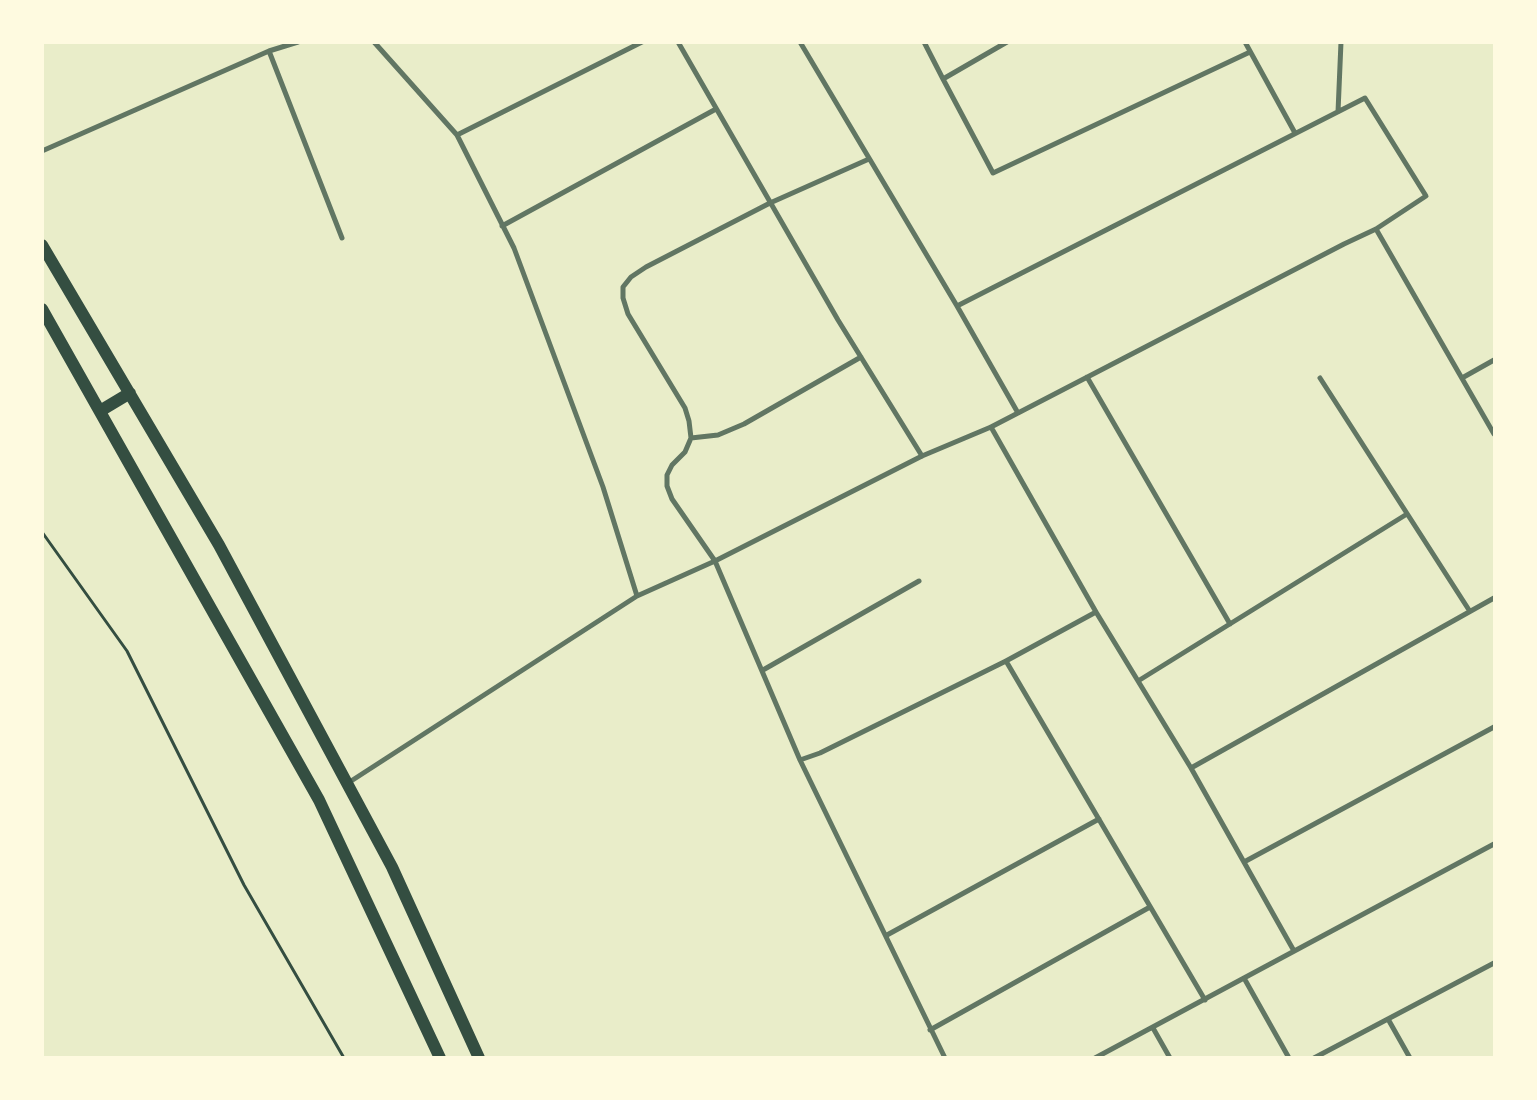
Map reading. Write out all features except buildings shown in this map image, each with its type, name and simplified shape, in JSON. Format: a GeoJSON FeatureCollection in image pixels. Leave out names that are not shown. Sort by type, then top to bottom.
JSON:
{"type":"FeatureCollection","features":[{"type":"Feature","properties":{"kind":"main road"},"geometry":{"type":"LineString","coordinates":[[42,245],[219,545],[392,868],[479,1058]]}},
{"type":"Feature","properties":{"kind":"main road"},"geometry":{"type":"LineString","coordinates":[[42,309],[318,800],[440,1058]]}},
{"type":"Feature","properties":{"kind":"main road"},"geometry":{"type":"LineString","coordinates":[[100,411],[130,393]]}},
{"type":"Feature","properties":{"kind":"street"},"geometry":{"type":"LineString","coordinates":[[42,151],[269,51],[298,42]]}},
{"type":"Feature","properties":{"kind":"street"},"geometry":{"type":"LineString","coordinates":[[374,42],[457,135],[514,248],[603,487],[637,596]]}},
{"type":"Feature","properties":{"kind":"street"},"geometry":{"type":"LineString","coordinates":[[457,135],[642,42]]}},
{"type":"Feature","properties":{"kind":"street"},"geometry":{"type":"LineString","coordinates":[[678,42],[770,203],[922,456]]}},
{"type":"Feature","properties":{"kind":"street"},"geometry":{"type":"LineString","coordinates":[[800,42],[957,306],[1018,413]]}},
{"type":"Feature","properties":{"kind":"street"},"geometry":{"type":"LineString","coordinates":[[924,42],[992,173],[1250,52]]}},
{"type":"Feature","properties":{"kind":"street"},"geometry":{"type":"LineString","coordinates":[[943,79],[1007,42]]}},
{"type":"Feature","properties":{"kind":"street"},"geometry":{"type":"LineString","coordinates":[[1244,42],[1295,133]]}},
{"type":"Feature","properties":{"kind":"street"},"geometry":{"type":"LineString","coordinates":[[1338,112],[1341,42]]}},
{"type":"Feature","properties":{"kind":"street"},"geometry":{"type":"LineString","coordinates":[[269,51],[342,238]]}},
{"type":"Feature","properties":{"kind":"street"},"geometry":{"type":"LineString","coordinates":[[347,784],[637,596],[715,561],[922,456],[991,427],[1376,229],[1426,196],[1365,98],[957,306]]}},
{"type":"Feature","properties":{"kind":"street"},"geometry":{"type":"LineString","coordinates":[[502,226],[716,109]]}},
{"type":"Feature","properties":{"kind":"street"},"geometry":{"type":"LineString","coordinates":[[869,159],[770,203],[646,267],[631,277],[623,287],[623,298],[628,314],[685,408],[689,421],[691,438],[685,452],[672,465],[667,475],[667,486],[672,499],[715,561],[800,760],[887,935],[930,1030],[945,1058]]}},
{"type":"Feature","properties":{"kind":"street"},"geometry":{"type":"LineString","coordinates":[[1376,229],[1494,434]]}},
{"type":"Feature","properties":{"kind":"street"},"geometry":{"type":"LineString","coordinates":[[691,438],[718,434],[744,424],[861,357]]}},
{"type":"Feature","properties":{"kind":"street"},"geometry":{"type":"LineString","coordinates":[[1462,378],[1494,360]]}},
{"type":"Feature","properties":{"kind":"street"},"geometry":{"type":"LineString","coordinates":[[1087,377],[1230,624]]}},
{"type":"Feature","properties":{"kind":"street"},"geometry":{"type":"LineString","coordinates":[[1320,378],[1469,610]]}},
{"type":"Feature","properties":{"kind":"street"},"geometry":{"type":"LineString","coordinates":[[991,427],[1096,612],[1191,768],[1294,951]]}},
{"type":"Feature","properties":{"kind":"street"},"geometry":{"type":"LineString","coordinates":[[1138,681],[1407,514]]}},
{"type":"Feature","properties":{"kind":"street"},"geometry":{"type":"LineString","coordinates":[[763,670],[919,581]]}},
{"type":"Feature","properties":{"kind":"street"},"geometry":{"type":"LineString","coordinates":[[1191,768],[1469,610],[1494,598]]}},
{"type":"Feature","properties":{"kind":"street"},"geometry":{"type":"LineString","coordinates":[[800,760],[820,753],[1006,661],[1096,612]]}},
{"type":"Feature","properties":{"kind":"street"},"geometry":{"type":"LineString","coordinates":[[1006,661],[1205,1000]]}},
{"type":"Feature","properties":{"kind":"street"},"geometry":{"type":"LineString","coordinates":[[1244,862],[1494,727]]}},
{"type":"Feature","properties":{"kind":"street"},"geometry":{"type":"LineString","coordinates":[[887,935],[1099,819]]}},
{"type":"Feature","properties":{"kind":"street"},"geometry":{"type":"LineString","coordinates":[[1095,1058],[1494,844]]}},
{"type":"Feature","properties":{"kind":"street"},"geometry":{"type":"LineString","coordinates":[[930,1030],[1150,907]]}},
{"type":"Feature","properties":{"kind":"street"},"geometry":{"type":"LineString","coordinates":[[1314,1058],[1494,963]]}},
{"type":"Feature","properties":{"kind":"street"},"geometry":{"type":"LineString","coordinates":[[1244,978],[1289,1058]]}},
{"type":"Feature","properties":{"kind":"street"},"geometry":{"type":"LineString","coordinates":[[1388,1019],[1410,1058]]}},
{"type":"Feature","properties":{"kind":"street"},"geometry":{"type":"LineString","coordinates":[[1153,1028],[1170,1058]]}},
{"type":"Feature","properties":{"kind":"path"},"geometry":{"type":"LineString","coordinates":[[42,532],[127,651],[244,885],[344,1058]]}}]}
